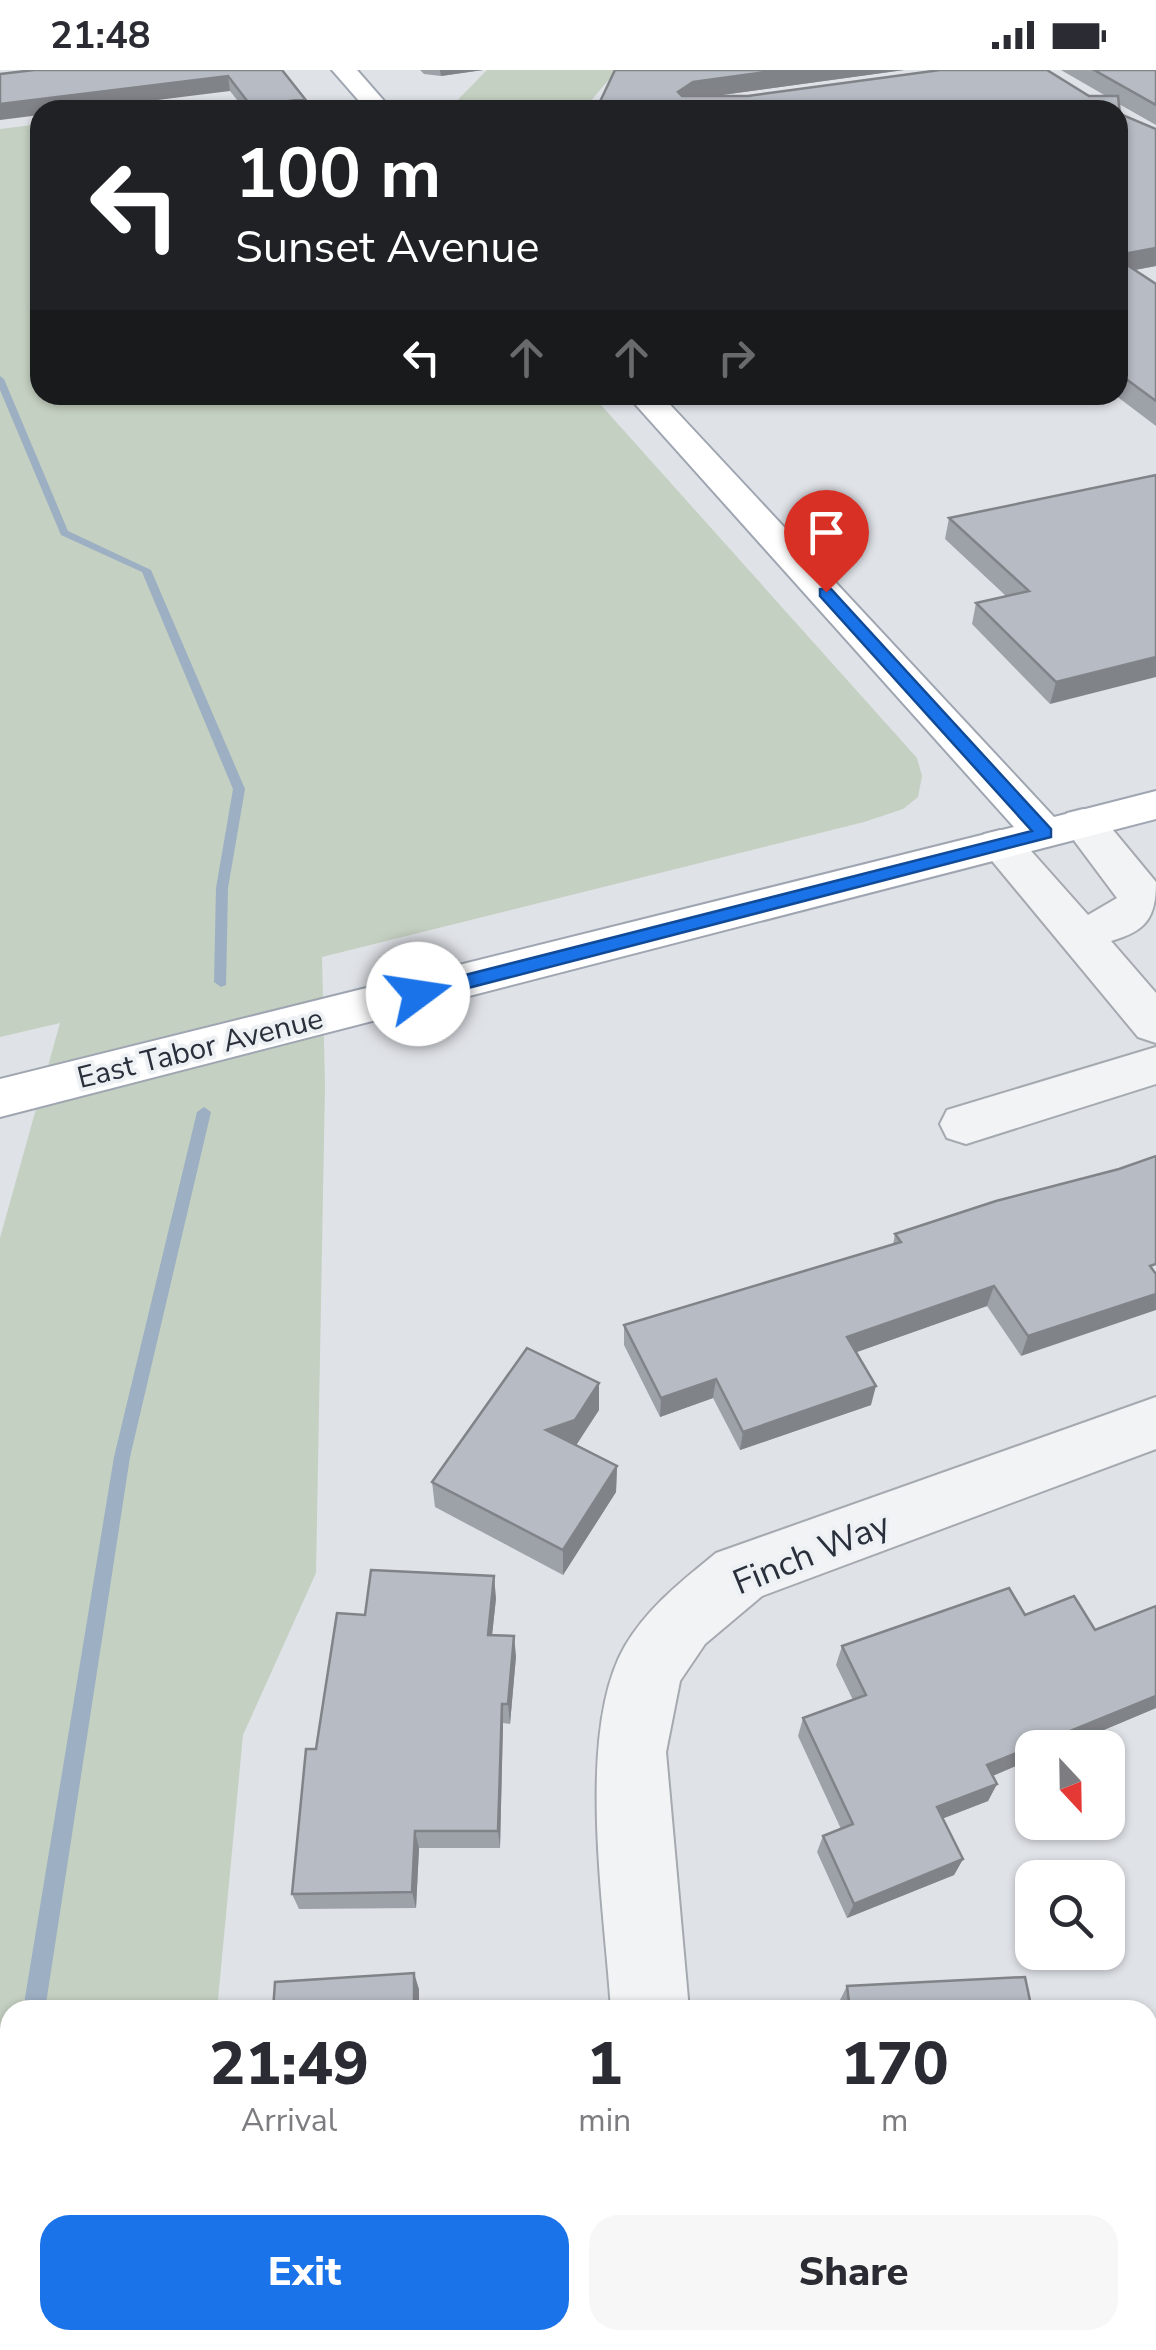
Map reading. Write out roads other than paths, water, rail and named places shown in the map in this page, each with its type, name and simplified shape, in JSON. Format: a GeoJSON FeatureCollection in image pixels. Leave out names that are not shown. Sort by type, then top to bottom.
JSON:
{"type":"FeatureCollection","features":[{"type":"Feature","properties":{"kind":"main road"},"geometry":{"type":"LineString","coordinates":[[344,70],[371,100]]}},
{"type":"Feature","properties":{"kind":"main road"},"geometry":{"type":"LineString","coordinates":[[652,405],[1042,833]]}},
{"type":"Feature","properties":{"kind":"main road","name":"East Tabor Avenue"},"geometry":{"type":"LineString","coordinates":[[0,1098],[570,957],[1156,805]]}},
{"type":"Feature","properties":{"kind":"street"},"geometry":{"type":"LineString","coordinates":[[1042,833],[1078,934],[1156,1025]]}},
{"type":"Feature","properties":{"kind":"street"},"geometry":{"type":"LineString","coordinates":[[1042,833],[1133,882],[1140,898],[1135,912],[1118,922],[1078,934]]}},
{"type":"Feature","properties":{"kind":"street"},"geometry":{"type":"LineString","coordinates":[[966,1124],[1156,1065]]}},
{"type":"Feature","properties":{"kind":"street","name":"Finch Way"},"geometry":{"type":"LineString","coordinates":[[649,2000],[632,1752],[649,1669],[682,1622],[740,1574],[1156,1424]]}},
{"type":"Feature","properties":{"kind":"waterway"},"geometry":{"type":"LineString","coordinates":[[0,379],[64,533],[146,570],[239,789],[222,888],[221,982]]}},
{"type":"Feature","properties":{"kind":"waterway"},"geometry":{"type":"LineString","coordinates":[[36,2000],[122,1457],[204,1112]]}}]}
